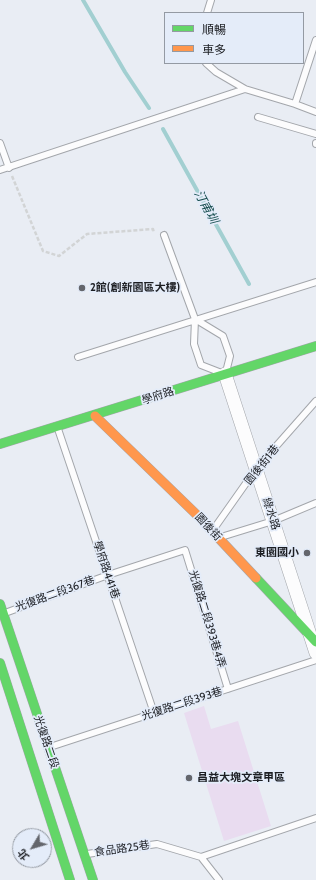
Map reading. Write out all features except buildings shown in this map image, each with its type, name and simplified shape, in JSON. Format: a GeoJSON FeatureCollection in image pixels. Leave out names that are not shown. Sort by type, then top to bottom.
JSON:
{"type":"FeatureCollection","features":[{"type":"Feature","properties":{"kind":"street","name":"學府路"},"geometry":{"type":"LineString","coordinates":[[0,444],[95,416],[316,346]]}},
{"type":"Feature","properties":{"kind":"street","name":"綠水路"},"geometry":{"type":"LineString","coordinates":[[225,374],[314,641],[316,653]]}},
{"type":"Feature","properties":{"kind":"street","name":"園後街"},"geometry":{"type":"LineString","coordinates":[[95,416],[215,535],[314,641]]}},
{"type":"Feature","properties":{"kind":"street","name":"光復路二段"},"geometry":{"type":"LineString","coordinates":[[0,604],[47,748],[93,880]]}},
{"type":"Feature","properties":{"kind":"street","name":"光復路二段"},"geometry":{"type":"LineString","coordinates":[[0,663],[9,698],[67,880]]}},
{"type":"Feature","properties":{"kind":"lane"},"geometry":{"type":"LineString","coordinates":[[207,12],[211,0]]}},
{"type":"Feature","properties":{"kind":"lane"},"geometry":{"type":"LineString","coordinates":[[295,104],[316,40]]}},
{"type":"Feature","properties":{"kind":"lane"},"geometry":{"type":"LineString","coordinates":[[207,64],[216,72],[245,89],[316,112]]}},
{"type":"Feature","properties":{"kind":"lane"},"geometry":{"type":"LineString","coordinates":[[0,170],[245,89]]}},
{"type":"Feature","properties":{"kind":"lane"},"geometry":{"type":"LineString","coordinates":[[258,117],[316,134]]}},
{"type":"Feature","properties":{"kind":"lane"},"geometry":{"type":"LineString","coordinates":[[0,143],[9,168]]}},
{"type":"Feature","properties":{"kind":"lane"},"geometry":{"type":"LineString","coordinates":[[164,235],[195,319],[194,344],[201,365],[225,374],[230,356],[224,336],[195,319]]}},
{"type":"Feature","properties":{"kind":"lane"},"geometry":{"type":"LineString","coordinates":[[78,357],[316,282]]}},
{"type":"Feature","properties":{"kind":"lane","name":"園後街1巷"},"geometry":{"type":"LineString","coordinates":[[215,535],[256,469],[316,401]]}},
{"type":"Feature","properties":{"kind":"lane","name":"學府路441巷"},"geometry":{"type":"LineString","coordinates":[[57,427],[154,713]]}},
{"type":"Feature","properties":{"kind":"lane"},"geometry":{"type":"LineString","coordinates":[[215,535],[273,521],[316,503]]}},
{"type":"Feature","properties":{"kind":"lane","name":"光復路二段367巷"},"geometry":{"type":"LineString","coordinates":[[3,613],[108,575],[185,550]]}},
{"type":"Feature","properties":{"kind":"lane","name":"光復路二段393巷4弄"},"geometry":{"type":"LineString","coordinates":[[185,550],[228,689]]}},
{"type":"Feature","properties":{"kind":"lane","name":"光復路二段393巷"},"geometry":{"type":"LineString","coordinates":[[47,748],[316,660]]}},
{"type":"Feature","properties":{"kind":"lane"},"geometry":{"type":"LineString","coordinates":[[219,880],[201,857],[316,818]]}},
{"type":"Feature","properties":{"kind":"lane","name":"食品路25巷"},"geometry":{"type":"LineString","coordinates":[[85,854],[156,844],[201,857]]}},
{"type":"Feature","properties":{"kind":"path"},"geometry":{"type":"LineString","coordinates":[[9,168],[43,251],[59,256],[87,234],[152,229],[155,236]]}},
{"type":"Feature","properties":{"kind":"shaded area"},"geometry":{"type":"Polygon","coordinates":[[[204,706],[211,729],[238,721],[271,826],[224,841],[184,713],[204,706]]]}},
{"type":"Feature","properties":{"kind":"waterway","name":"汀甫圳"},"geometry":{"type":"LineString","coordinates":[[83,0],[125,72],[149,108]]}},
{"type":"Feature","properties":{"kind":"waterway","name":"汀甫圳"},"geometry":{"type":"LineString","coordinates":[[163,129],[249,284]]}},
{"type":"Feature","properties":{"kind":"traffic: fast"},"geometry":{"type":"LineString","coordinates":[[0,444],[316,346]]}},
{"type":"Feature","properties":{"kind":"traffic: fast"},"geometry":{"type":"LineString","coordinates":[[256,578],[316,642]]}},
{"type":"Feature","properties":{"kind":"traffic: fast"},"geometry":{"type":"LineString","coordinates":[[0,604],[93,880]]}},
{"type":"Feature","properties":{"kind":"traffic: fast"},"geometry":{"type":"LineString","coordinates":[[0,663],[70,880]]}},
{"type":"Feature","properties":{"kind":"traffic: slow"},"geometry":{"type":"LineString","coordinates":[[95,416],[198,516],[256,578]]}},
{"type":"Feature","properties":{"kind":"place","name":"2館(創新園區大樓)"},"geometry":{"type":"Point","coordinates":[82,288]}},
{"type":"Feature","properties":{"kind":"place","name":"東園國小"},"geometry":{"type":"Point","coordinates":[307,553]}},
{"type":"Feature","properties":{"kind":"place","name":"昌益大塊文章甲區"},"geometry":{"type":"Point","coordinates":[189,778]}}]}
